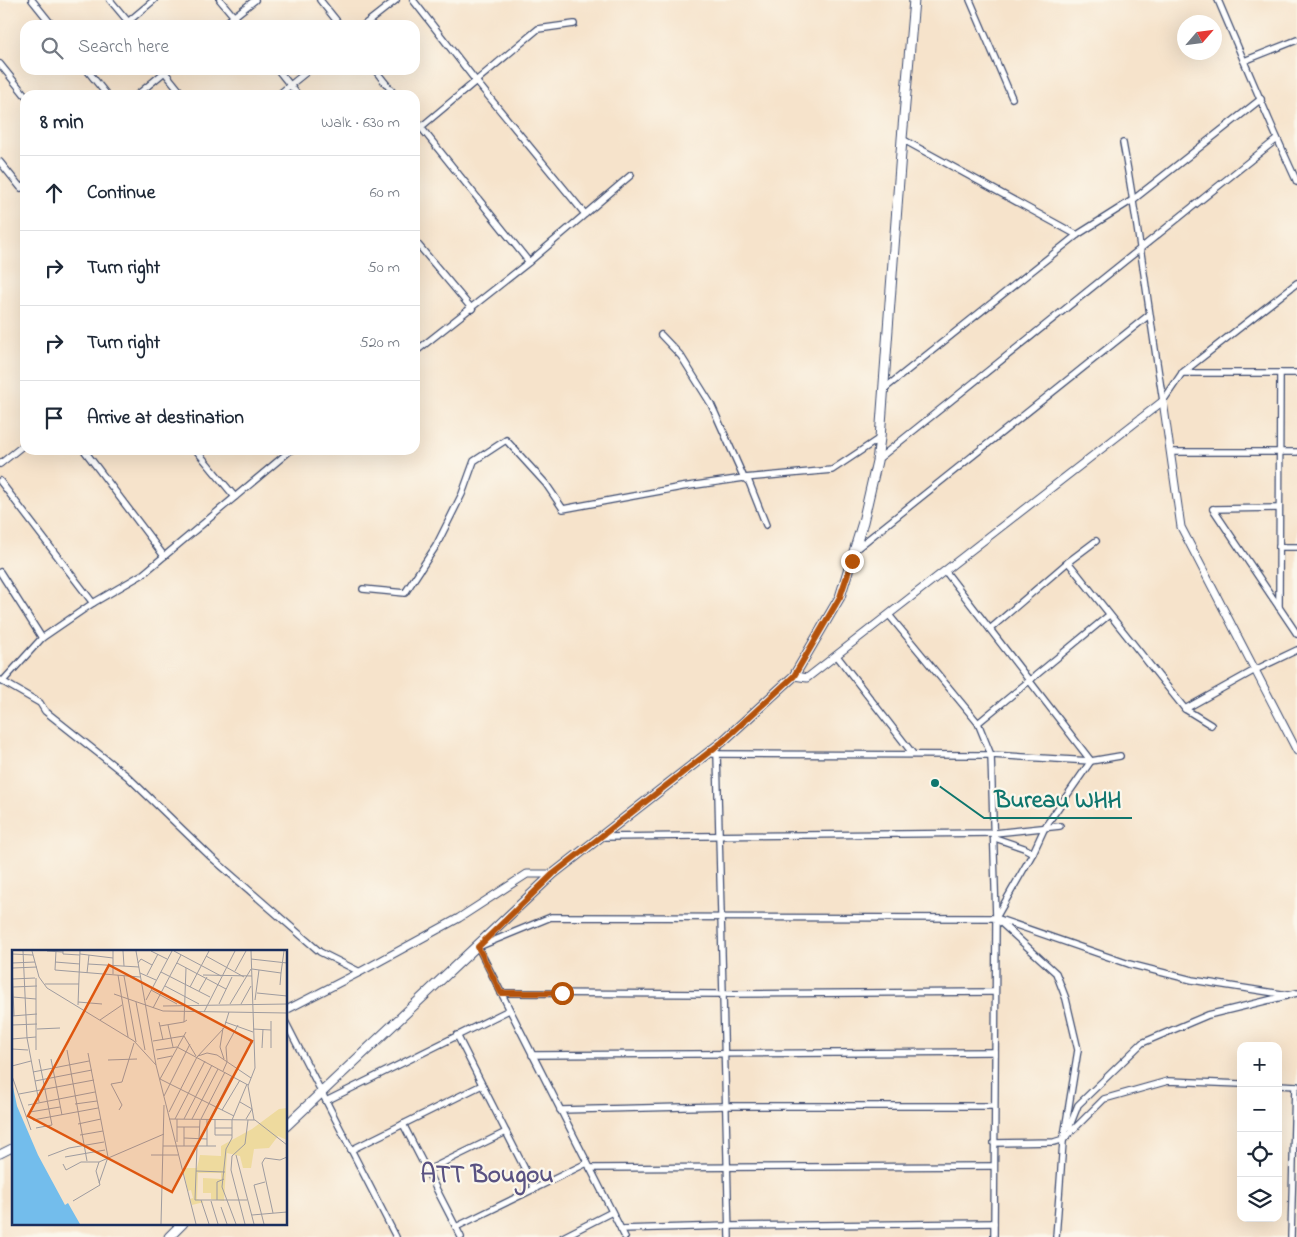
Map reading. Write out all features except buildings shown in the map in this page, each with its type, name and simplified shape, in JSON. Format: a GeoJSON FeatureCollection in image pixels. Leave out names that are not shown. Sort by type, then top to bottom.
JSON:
{"type":"FeatureCollection","features":[{"type":"Feature","properties":{"kind":"main road"},"geometry":{"type":"LineString","coordinates":[[288,1124],[478,947],[553,874],[722,742],[794,676],[840,597],[855,549],[877,461],[880,438],[914,0]]}},
{"type":"Feature","properties":{"kind":"main road"},"geometry":{"type":"LineString","coordinates":[[169,1237],[182,1224]]}},
{"type":"Feature","properties":{"kind":"street"},"geometry":{"type":"LineString","coordinates":[[32,0],[48,20]]}},
{"type":"Feature","properties":{"kind":"street"},"geometry":{"type":"LineString","coordinates":[[110,0],[127,20]]}},
{"type":"Feature","properties":{"kind":"street"},"geometry":{"type":"LineString","coordinates":[[133,20],[154,0]]}},
{"type":"Feature","properties":{"kind":"street"},"geometry":{"type":"LineString","coordinates":[[220,0],[236,20]]}},
{"type":"Feature","properties":{"kind":"street"},"geometry":{"type":"LineString","coordinates":[[230,20],[255,0]]}},
{"type":"Feature","properties":{"kind":"street"},"geometry":{"type":"LineString","coordinates":[[320,0],[336,20]]}},
{"type":"Feature","properties":{"kind":"street"},"geometry":{"type":"LineString","coordinates":[[370,20],[396,0]]}},
{"type":"Feature","properties":{"kind":"street"},"geometry":{"type":"LineString","coordinates":[[413,0],[476,81],[585,214]]}},
{"type":"Feature","properties":{"kind":"street"},"geometry":{"type":"LineString","coordinates":[[970,0],[1012,98]]}},
{"type":"Feature","properties":{"kind":"street"},"geometry":{"type":"LineString","coordinates":[[1218,0],[1297,182]]}},
{"type":"Feature","properties":{"kind":"street"},"geometry":{"type":"LineString","coordinates":[[530,262],[421,128],[538,29],[574,24]]}},
{"type":"Feature","properties":{"kind":"street"},"geometry":{"type":"LineString","coordinates":[[1244,61],[1297,40]]}},
{"type":"Feature","properties":{"kind":"street"},"geometry":{"type":"LineString","coordinates":[[0,64],[21,90]]}},
{"type":"Feature","properties":{"kind":"street"},"geometry":{"type":"LineString","coordinates":[[91,75],[102,90]]}},
{"type":"Feature","properties":{"kind":"street"},"geometry":{"type":"LineString","coordinates":[[143,90],[160,75]]}},
{"type":"Feature","properties":{"kind":"street"},"geometry":{"type":"LineString","coordinates":[[168,75],[179,90]]}},
{"type":"Feature","properties":{"kind":"street"},"geometry":{"type":"LineString","coordinates":[[282,75],[294,90]]}},
{"type":"Feature","properties":{"kind":"street"},"geometry":{"type":"LineString","coordinates":[[284,90],[303,75]]}},
{"type":"Feature","properties":{"kind":"street"},"geometry":{"type":"LineString","coordinates":[[379,75],[391,90]]}},
{"type":"Feature","properties":{"kind":"street"},"geometry":{"type":"LineString","coordinates":[[884,388],[1077,235],[1134,200],[1262,99]]}},
{"type":"Feature","properties":{"kind":"street"},"geometry":{"type":"LineString","coordinates":[[902,139],[1077,235]]}},
{"type":"Feature","properties":{"kind":"street"},"geometry":{"type":"LineString","coordinates":[[877,461],[1277,139]]}},
{"type":"Feature","properties":{"kind":"street"},"geometry":{"type":"LineString","coordinates":[[1123,143],[1134,200],[1139,249],[1181,527],[1297,751]]}},
{"type":"Feature","properties":{"kind":"street"},"geometry":{"type":"LineString","coordinates":[[0,162],[20,188]]}},
{"type":"Feature","properties":{"kind":"street"},"geometry":{"type":"LineString","coordinates":[[420,348],[530,262],[632,175]]}},
{"type":"Feature","properties":{"kind":"street"},"geometry":{"type":"LineString","coordinates":[[420,247],[472,309]]}},
{"type":"Feature","properties":{"kind":"street"},"geometry":{"type":"LineString","coordinates":[[794,676],[807,678],[946,572],[1163,401],[1182,373],[1297,283]]}},
{"type":"Feature","properties":{"kind":"street"},"geometry":{"type":"LineString","coordinates":[[855,549],[1149,315]]}},
{"type":"Feature","properties":{"kind":"street"},"geometry":{"type":"LineString","coordinates":[[662,335],[681,356],[711,404],[744,478],[749,482],[766,525]]}},
{"type":"Feature","properties":{"kind":"street"},"geometry":{"type":"LineString","coordinates":[[1182,373],[1297,373]]}},
{"type":"Feature","properties":{"kind":"street"},"geometry":{"type":"LineString","coordinates":[[1279,607],[1280,373]]}},
{"type":"Feature","properties":{"kind":"street"},"geometry":{"type":"LineString","coordinates":[[363,590],[406,593],[440,537],[462,494],[474,461],[506,440],[546,484],[563,509],[646,492],[744,478],[832,470],[880,438]]}},
{"type":"Feature","properties":{"kind":"street"},"geometry":{"type":"LineString","coordinates":[[0,464],[20,448]]}},
{"type":"Feature","properties":{"kind":"street"},"geometry":{"type":"LineString","coordinates":[[1170,452],[1297,452]]}},
{"type":"Feature","properties":{"kind":"street"},"geometry":{"type":"LineString","coordinates":[[88,455],[164,556]]}},
{"type":"Feature","properties":{"kind":"street"},"geometry":{"type":"LineString","coordinates":[[200,455],[234,498]]}},
{"type":"Feature","properties":{"kind":"street"},"geometry":{"type":"LineString","coordinates":[[285,455],[143,574],[93,603],[42,638],[1,682],[40,703],[45,712],[127,776],[211,857],[320,952],[360,972]]}},
{"type":"Feature","properties":{"kind":"street"},"geometry":{"type":"LineString","coordinates":[[0,481],[93,603]]}},
{"type":"Feature","properties":{"kind":"street"},"geometry":{"type":"LineString","coordinates":[[1279,508],[1213,509],[1297,634]]}},
{"type":"Feature","properties":{"kind":"street"},"geometry":{"type":"LineString","coordinates":[[990,629],[1096,540]]}},
{"type":"Feature","properties":{"kind":"street"},"geometry":{"type":"LineString","coordinates":[[1279,547],[1297,547]]}},
{"type":"Feature","properties":{"kind":"street"},"geometry":{"type":"LineString","coordinates":[[1068,562],[1185,709],[1211,725]]}},
{"type":"Feature","properties":{"kind":"street"},"geometry":{"type":"LineString","coordinates":[[0,572],[42,638]]}},
{"type":"Feature","properties":{"kind":"street"},"geometry":{"type":"LineString","coordinates":[[946,572],[1091,761]]}},
{"type":"Feature","properties":{"kind":"street"},"geometry":{"type":"LineString","coordinates":[[890,615],[978,723],[991,755],[995,835],[996,918],[994,992],[994,1237]]}},
{"type":"Feature","properties":{"kind":"street"},"geometry":{"type":"LineString","coordinates":[[978,723],[1109,615]]}},
{"type":"Feature","properties":{"kind":"street"},"geometry":{"type":"LineString","coordinates":[[1185,709],[1255,670],[1297,650]]}},
{"type":"Feature","properties":{"kind":"street"},"geometry":{"type":"LineString","coordinates":[[837,656],[913,754]]}},
{"type":"Feature","properties":{"kind":"street"},"geometry":{"type":"LineString","coordinates":[[716,753],[729,1237]]}},
{"type":"Feature","properties":{"kind":"street"},"geometry":{"type":"LineString","coordinates":[[706,754],[991,755],[1091,761],[1120,756]]}},
{"type":"Feature","properties":{"kind":"street"},"geometry":{"type":"LineString","coordinates":[[996,918],[1033,853],[1045,827],[1091,761]]}},
{"type":"Feature","properties":{"kind":"street"},"geometry":{"type":"LineString","coordinates":[[601,836],[995,835],[1060,826]]}},
{"type":"Feature","properties":{"kind":"street"},"geometry":{"type":"LineString","coordinates":[[995,835],[1033,853]]}},
{"type":"Feature","properties":{"kind":"street"},"geometry":{"type":"LineString","coordinates":[[288,1009],[459,918],[528,874],[553,874]]}},
{"type":"Feature","properties":{"kind":"street"},"geometry":{"type":"LineString","coordinates":[[624,1237],[478,947],[551,917],[996,918],[1129,964],[1192,980],[1288,995]]}},
{"type":"Feature","properties":{"kind":"street"},"geometry":{"type":"LineString","coordinates":[[996,918],[1056,973],[1066,999],[1078,1050],[1064,1139],[1056,1237]]}},
{"type":"Feature","properties":{"kind":"street"},"geometry":{"type":"LineString","coordinates":[[501,993],[994,992]]}},
{"type":"Feature","properties":{"kind":"street"},"geometry":{"type":"LineString","coordinates":[[1064,1139],[1078,1105],[1142,1043],[1208,1015],[1297,993]]}},
{"type":"Feature","properties":{"kind":"street"},"geometry":{"type":"LineString","coordinates":[[326,1101],[509,1010]]}},
{"type":"Feature","properties":{"kind":"street"},"geometry":{"type":"LineString","coordinates":[[288,1027],[396,1237]]}},
{"type":"Feature","properties":{"kind":"street"},"geometry":{"type":"LineString","coordinates":[[457,1035],[534,1189]]}},
{"type":"Feature","properties":{"kind":"street"},"geometry":{"type":"LineString","coordinates":[[532,1055],[994,1052]]}},
{"type":"Feature","properties":{"kind":"street"},"geometry":{"type":"LineString","coordinates":[[994,1143],[1054,1142],[1064,1139],[1104,1099],[1168,1081],[1237,1084]]}},
{"type":"Feature","properties":{"kind":"street"},"geometry":{"type":"LineString","coordinates":[[351,1150],[482,1085]]}},
{"type":"Feature","properties":{"kind":"street"},"geometry":{"type":"LineString","coordinates":[[1282,1085],[1296,1086],[1291,1237]]}},
{"type":"Feature","properties":{"kind":"street"},"geometry":{"type":"LineString","coordinates":[[560,1110],[726,1106],[994,1106]]}},
{"type":"Feature","properties":{"kind":"street"},"geometry":{"type":"LineString","coordinates":[[403,1124],[461,1237]]}},
{"type":"Feature","properties":{"kind":"street"},"geometry":{"type":"LineString","coordinates":[[428,1170],[506,1132]]}},
{"type":"Feature","properties":{"kind":"street"},"geometry":{"type":"LineString","coordinates":[[0,1154],[12,1148]]}},
{"type":"Feature","properties":{"kind":"street"},"geometry":{"type":"LineString","coordinates":[[456,1227],[534,1189],[588,1166],[727,1168],[994,1166]]}},
{"type":"Feature","properties":{"kind":"street"},"geometry":{"type":"LineString","coordinates":[[563,1237],[612,1212]]}},
{"type":"Feature","properties":{"kind":"street"},"geometry":{"type":"LineString","coordinates":[[621,1229],[994,1223]]}},
{"type":"Feature","properties":{"kind":"place","name":"Bureau WHH"},"geometry":{"type":"Point","coordinates":[935,783]}},
{"type":"Feature","properties":{"kind":"district","name":"ATT Bougou"},"geometry":{"type":"Point","coordinates":[487,1176]}},
{"type":"Feature","properties":{"kind":"route"},"geometry":{"type":"LineString","coordinates":[[562,993],[501,993],[478,947],[553,874],[722,742],[794,676],[840,597],[852,561]]}}]}
